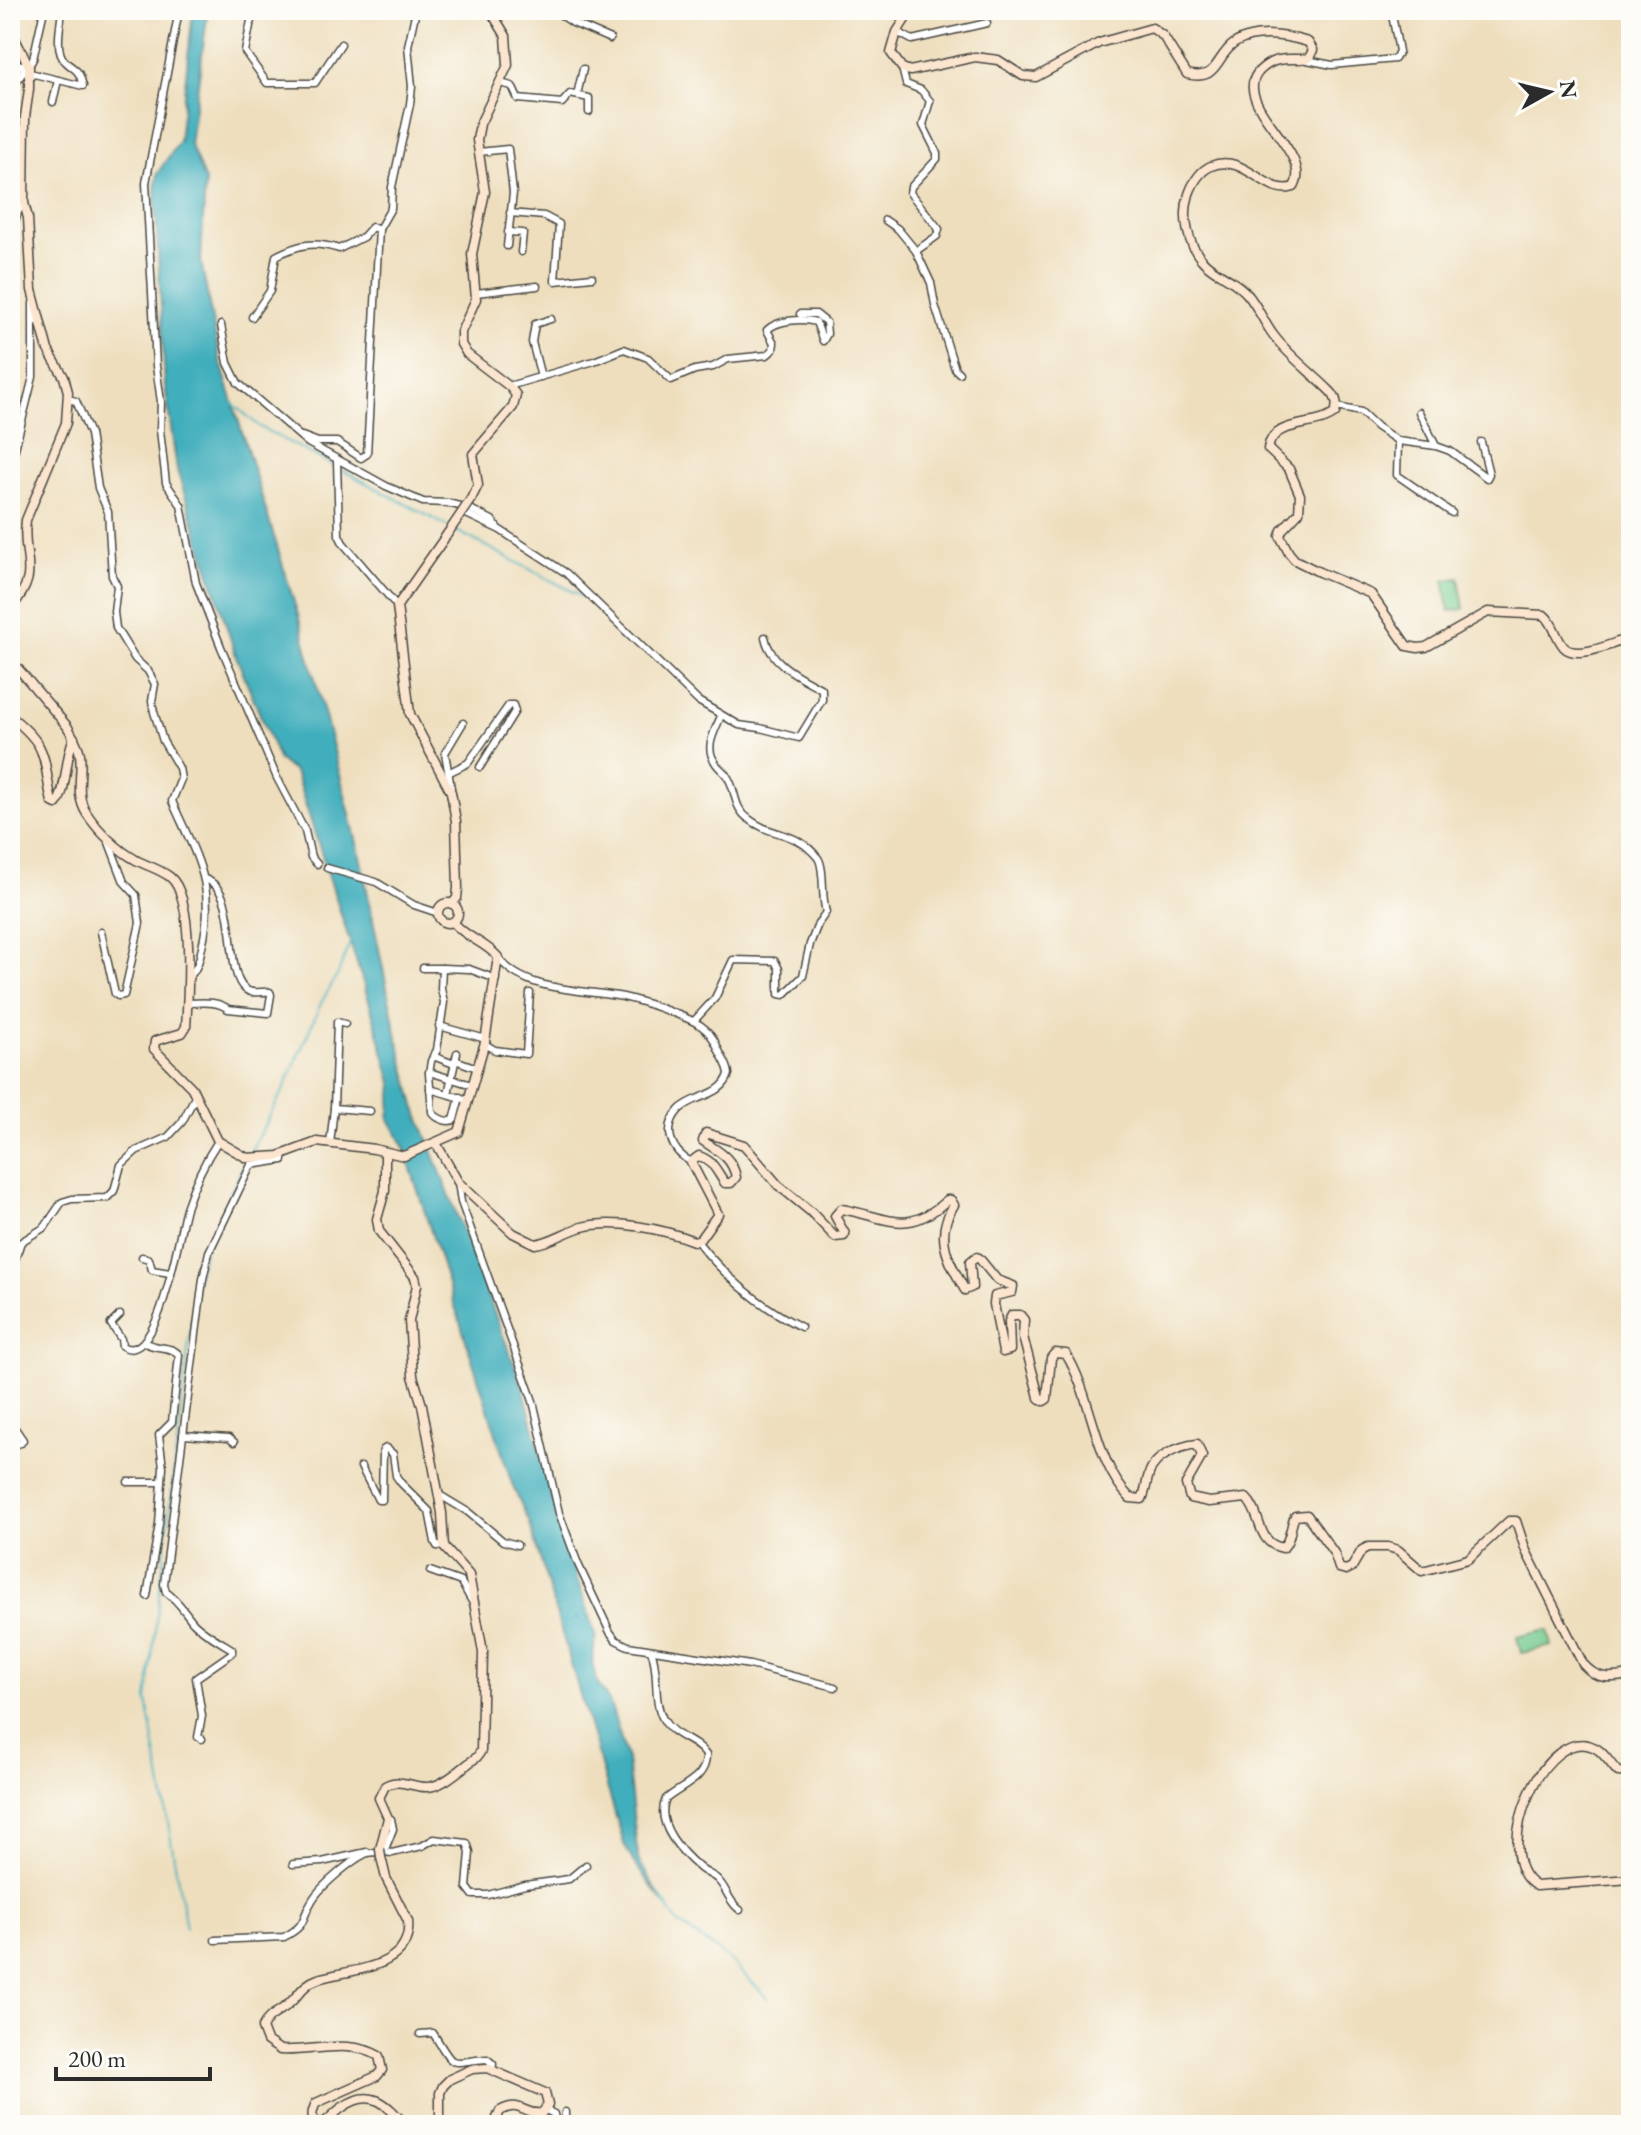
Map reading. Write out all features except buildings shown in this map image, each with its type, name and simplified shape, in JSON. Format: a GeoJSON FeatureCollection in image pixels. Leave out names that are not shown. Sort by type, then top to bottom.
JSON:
{"type":"FeatureCollection","features":[{"type":"Feature","properties":{"kind":"street"},"geometry":{"type":"LineString","coordinates":[[10,91],[33,59],[44,10]]}},
{"type":"Feature","properties":{"kind":"street"},"geometry":{"type":"LineString","coordinates":[[10,63],[83,86],[75,68],[65,62],[60,53],[62,10]]}},
{"type":"Feature","properties":{"kind":"street"},"geometry":{"type":"LineString","coordinates":[[179,10],[146,183],[156,366],[161,402],[160,430],[166,483],[181,505],[196,583],[221,647],[277,778],[305,831],[311,857],[317,864]]}},
{"type":"Feature","properties":{"kind":"street"},"geometry":{"type":"LineString","coordinates":[[253,10],[245,52],[267,83],[315,83],[341,44]]}},
{"type":"Feature","properties":{"kind":"street"},"geometry":{"type":"LineString","coordinates":[[252,317],[270,291],[276,256],[308,243],[339,249],[375,228],[391,208],[392,187],[410,104],[412,87],[408,46],[416,10]]}},
{"type":"Feature","properties":{"kind":"street"},"geometry":{"type":"LineString","coordinates":[[397,606],[471,499],[478,485],[473,454],[513,407],[516,395],[509,386],[467,354],[461,344],[461,332],[476,299],[472,254],[485,192],[477,140],[480,124],[508,65],[506,36],[490,10]]}},
{"type":"Feature","properties":{"kind":"street"},"geometry":{"type":"LineString","coordinates":[[554,10],[573,23],[610,39]]}},
{"type":"Feature","properties":{"kind":"street"},"geometry":{"type":"LineString","coordinates":[[911,10],[897,32],[891,53],[902,68],[906,84],[921,90],[929,98],[930,105],[923,125],[937,156],[934,164],[910,191],[939,229],[937,236],[916,251]]}},
{"type":"Feature","properties":{"kind":"street"},"geometry":{"type":"LineString","coordinates":[[1391,10],[1399,51],[1395,59],[1332,65],[1306,59],[1282,59],[1272,62],[1257,76],[1253,87],[1254,97],[1259,109],[1289,148],[1298,176],[1294,187],[1277,188],[1235,164],[1204,169],[1189,192],[1185,220],[1195,250],[1203,261],[1249,296],[1273,334],[1293,358],[1337,401],[1337,407],[1330,417],[1277,433],[1268,444],[1268,449],[1289,469],[1299,487],[1301,501],[1299,512],[1280,536],[1295,560],[1371,594],[1402,642],[1413,648],[1426,647],[1479,615],[1500,611],[1544,615],[1554,625],[1564,647],[1570,650],[1589,651],[1631,637]]}},
{"type":"Feature","properties":{"kind":"street"},"geometry":{"type":"LineString","coordinates":[[897,32],[912,40],[987,23]]}},
{"type":"Feature","properties":{"kind":"street"},"geometry":{"type":"LineString","coordinates":[[902,68],[920,70],[975,57],[998,60],[1023,76],[1036,77],[1099,43],[1152,28],[1163,36],[1187,74],[1198,77],[1210,72],[1232,45],[1249,36],[1272,34],[1308,42],[1313,50],[1306,59]]}},
{"type":"Feature","properties":{"kind":"street"},"geometry":{"type":"LineString","coordinates":[[10,29],[27,69],[24,203],[28,218],[32,291],[33,377],[10,469]]}},
{"type":"Feature","properties":{"kind":"street"},"geometry":{"type":"LineString","coordinates":[[577,95],[583,69]]}},
{"type":"Feature","properties":{"kind":"street"},"geometry":{"type":"LineString","coordinates":[[53,102],[58,80]]}},
{"type":"Feature","properties":{"kind":"street"},"geometry":{"type":"LineString","coordinates":[[500,83],[512,86],[518,99],[562,103],[568,95],[577,95],[590,100],[589,112]]}},
{"type":"Feature","properties":{"kind":"street"},"geometry":{"type":"LineString","coordinates":[[479,152],[508,149],[513,193],[507,246]]}},
{"type":"Feature","properties":{"kind":"street"},"geometry":{"type":"LineString","coordinates":[[10,234],[24,203]]}},
{"type":"Feature","properties":{"kind":"street"},"geometry":{"type":"LineString","coordinates":[[510,213],[544,216],[559,224],[555,281],[592,277]]}},
{"type":"Feature","properties":{"kind":"street"},"geometry":{"type":"LineString","coordinates":[[885,220],[898,229],[916,251],[931,283],[935,305],[955,369],[959,373]]}},
{"type":"Feature","properties":{"kind":"street"},"geometry":{"type":"LineString","coordinates":[[302,436],[318,442],[337,442],[361,458],[367,454],[375,228]]}},
{"type":"Feature","properties":{"kind":"street"},"geometry":{"type":"LineString","coordinates":[[508,232],[523,233],[521,252]]}},
{"type":"Feature","properties":{"kind":"street"},"geometry":{"type":"LineString","coordinates":[[476,293],[537,286]]}},
{"type":"Feature","properties":{"kind":"street"},"geometry":{"type":"LineString","coordinates":[[10,609],[28,584],[24,535],[26,520],[66,423],[68,399],[64,377],[48,350],[32,291]]}},
{"type":"Feature","properties":{"kind":"street"},"geometry":{"type":"LineString","coordinates":[[10,298],[13,321],[10,342]]}},
{"type":"Feature","properties":{"kind":"street"},"geometry":{"type":"LineString","coordinates":[[509,386],[624,349],[648,358],[671,380],[728,359],[767,355],[773,350],[774,343],[767,330],[771,325],[806,319],[816,322],[823,341],[827,334],[826,322],[816,314],[800,314]]}},
{"type":"Feature","properties":{"kind":"street"},"geometry":{"type":"LineString","coordinates":[[541,377],[532,342],[535,324],[551,319]]}},
{"type":"Feature","properties":{"kind":"street"},"geometry":{"type":"LineString","coordinates":[[221,325],[228,363],[238,383],[308,443],[338,462],[423,502],[461,506],[478,512],[492,520],[500,530]]}},
{"type":"Feature","properties":{"kind":"street"},"geometry":{"type":"LineString","coordinates":[[68,399],[76,401],[83,411],[90,434],[98,488],[108,512],[112,576],[117,586],[116,628],[155,684],[154,712],[163,741],[179,768],[181,779],[172,801],[205,879],[205,932],[195,971],[190,976]]}},
{"type":"Feature","properties":{"kind":"street"},"geometry":{"type":"LineString","coordinates":[[1337,407],[1361,412],[1398,441],[1436,446],[1460,456],[1487,478],[1489,474],[1481,442]]}},
{"type":"Feature","properties":{"kind":"street"},"geometry":{"type":"LineString","coordinates":[[1419,412],[1436,446]]}},
{"type":"Feature","properties":{"kind":"street"},"geometry":{"type":"LineString","coordinates":[[1398,441],[1397,475],[1452,513]]}},
{"type":"Feature","properties":{"kind":"street"},"geometry":{"type":"LineString","coordinates":[[338,462],[338,524],[343,543],[397,606],[410,714],[451,792]]}},
{"type":"Feature","properties":{"kind":"street"},"geometry":{"type":"LineString","coordinates":[[462,512],[500,530],[566,573],[698,701],[739,725],[796,738],[802,735],[822,700],[822,689],[787,669],[767,646],[765,637]]}},
{"type":"Feature","properties":{"kind":"street"},"geometry":{"type":"LineString","coordinates":[[10,659],[74,738],[80,759],[80,800],[87,814],[106,837],[124,852],[169,875],[175,882],[187,933],[190,976],[186,1027],[182,1033],[155,1041],[154,1049],[196,1095],[218,1141],[247,1158],[281,1155],[317,1142],[404,1156],[459,1132],[464,1098]]}},
{"type":"Feature","properties":{"kind":"street"},"geometry":{"type":"LineString","coordinates":[[450,772],[468,763],[509,705],[513,705],[515,711],[480,767]]}},
{"type":"Feature","properties":{"kind":"street"},"geometry":{"type":"LineString","coordinates":[[10,716],[43,752],[52,802],[56,804],[62,797],[67,757],[74,738]]}},
{"type":"Feature","properties":{"kind":"street"},"geometry":{"type":"LineString","coordinates":[[694,1021],[715,998],[733,960],[775,961],[779,969],[779,994],[787,993],[803,976],[810,944],[826,912],[822,900],[822,869],[818,859],[801,841],[747,818],[734,800],[730,778],[713,761],[710,744],[721,716]]}},
{"type":"Feature","properties":{"kind":"street"},"geometry":{"type":"LineString","coordinates":[[438,913],[443,905],[452,904],[457,898],[456,821],[445,753],[463,723]]}},
{"type":"Feature","properties":{"kind":"street"},"geometry":{"type":"LineString","coordinates":[[101,932],[115,994],[124,995],[140,923],[136,895],[124,882],[106,837]]}},
{"type":"Feature","properties":{"kind":"street"},"geometry":{"type":"LineString","coordinates":[[327,868],[376,882],[414,905],[438,913],[445,923],[453,922],[458,915],[452,904]]}},
{"type":"Feature","properties":{"kind":"street"},"geometry":{"type":"LineString","coordinates":[[187,1003],[211,1003],[224,1005],[228,1009],[268,1013],[270,1004],[270,992],[253,993],[244,988],[239,980],[232,934],[221,893],[213,881],[205,879]]}},
{"type":"Feature","properties":{"kind":"street"},"geometry":{"type":"LineString","coordinates":[[453,922],[463,933],[491,950],[504,966],[549,988],[621,996],[650,1003],[694,1021],[712,1035],[729,1074],[720,1087],[680,1109],[670,1137],[672,1147],[691,1162],[718,1214],[697,1241]]}},
{"type":"Feature","properties":{"kind":"street"},"geometry":{"type":"LineString","coordinates":[[442,968],[444,1002],[437,1050],[429,1072],[432,1112],[449,1122],[456,1117],[472,1085],[485,1042],[498,957]]}},
{"type":"Feature","properties":{"kind":"street"},"geometry":{"type":"LineString","coordinates":[[423,968],[469,969],[496,979]]}},
{"type":"Feature","properties":{"kind":"street"},"geometry":{"type":"LineString","coordinates":[[439,1026],[485,1042],[495,1050],[526,1054],[530,993]]}},
{"type":"Feature","properties":{"kind":"street"},"geometry":{"type":"LineString","coordinates":[[330,1144],[337,1022],[345,1024]]}},
{"type":"Feature","properties":{"kind":"street"},"geometry":{"type":"LineString","coordinates":[[433,1056],[455,1059],[477,1068]]}},
{"type":"Feature","properties":{"kind":"street"},"geometry":{"type":"LineString","coordinates":[[448,1094],[455,1059]]}},
{"type":"Feature","properties":{"kind":"street"},"geometry":{"type":"LineString","coordinates":[[429,1072],[472,1085]]}},
{"type":"Feature","properties":{"kind":"street"},"geometry":{"type":"LineString","coordinates":[[430,1089],[464,1098]]}},
{"type":"Feature","properties":{"kind":"street"},"geometry":{"type":"LineString","coordinates":[[10,1274],[21,1242],[45,1227],[62,1202],[107,1198],[114,1191],[121,1165],[136,1151],[168,1137],[182,1122],[196,1095]]}},
{"type":"Feature","properties":{"kind":"street"},"geometry":{"type":"LineString","coordinates":[[334,1108],[370,1111]]}},
{"type":"Feature","properties":{"kind":"street"},"geometry":{"type":"LineString","coordinates":[[691,1162],[699,1156],[706,1159],[716,1166],[723,1180],[731,1183],[735,1179],[735,1170],[723,1153],[705,1144],[704,1136],[709,1132],[738,1141],[778,1185],[839,1238],[844,1236],[845,1230],[835,1216],[841,1209],[887,1222],[903,1222],[927,1217],[951,1200],[954,1205],[945,1217],[944,1234],[949,1262],[962,1286],[965,1290],[972,1287],[970,1262],[976,1257],[997,1280],[1013,1286],[1012,1292],[995,1296],[1003,1352],[1010,1350],[1009,1321],[1012,1315],[1020,1315],[1024,1320],[1023,1337],[1038,1393],[1044,1401],[1047,1399],[1051,1358],[1055,1353],[1066,1354],[1084,1390],[1115,1479],[1130,1498],[1142,1499],[1149,1472],[1155,1463],[1197,1444],[1202,1456],[1186,1484],[1190,1498],[1209,1502],[1246,1498],[1254,1507],[1263,1535],[1270,1543],[1283,1548],[1295,1516],[1307,1515],[1334,1553],[1339,1568],[1346,1570],[1368,1547],[1398,1550],[1422,1571],[1468,1559],[1509,1521],[1516,1521],[1526,1551],[1583,1664],[1592,1674],[1602,1678],[1631,1675]]}},
{"type":"Feature","properties":{"kind":"street"},"geometry":{"type":"LineString","coordinates":[[120,1315],[111,1324],[122,1346],[135,1349],[144,1342],[160,1314],[185,1210],[199,1174],[218,1141]]}},
{"type":"Feature","properties":{"kind":"street"},"geometry":{"type":"LineString","coordinates":[[435,1144],[458,1182],[513,1233],[535,1244],[585,1226],[606,1225],[669,1232],[697,1241],[758,1301],[801,1327]]}},
{"type":"Feature","properties":{"kind":"street"},"geometry":{"type":"LineString","coordinates":[[385,1152],[385,1191],[377,1219],[379,1231],[415,1277],[417,1285],[409,1321],[413,1376],[422,1405],[444,1547],[469,1575],[475,1607],[483,1652],[481,1751],[477,1757],[437,1784],[427,1787],[402,1781],[385,1786],[379,1798],[388,1818],[382,1853],[386,1878],[408,1921],[409,1928],[402,1945],[392,1956],[366,1970],[316,1980],[304,1986],[288,2005],[265,2020],[262,2028],[267,2041],[280,2050],[354,2048],[379,2056],[382,2070],[377,2076],[316,2103],[312,2110],[312,2118],[316,2122],[322,2124],[344,2106],[370,2098],[387,2104],[405,2125]]}},
{"type":"Feature","properties":{"kind":"street"},"geometry":{"type":"LineString","coordinates":[[202,1739],[198,1737],[202,1716],[196,1678],[232,1653],[232,1649],[204,1632],[166,1592],[164,1584],[183,1435],[209,1252],[251,1165],[283,1160],[281,1155]]}},
{"type":"Feature","properties":{"kind":"street"},"geometry":{"type":"LineString","coordinates":[[458,1182],[461,1202],[533,1401],[559,1513],[578,1564],[616,1640],[628,1646],[750,1665],[835,1687]]}},
{"type":"Feature","properties":{"kind":"street"},"geometry":{"type":"LineString","coordinates":[[142,1257],[149,1259],[152,1270],[170,1273]]}},
{"type":"Feature","properties":{"kind":"street"},"geometry":{"type":"LineString","coordinates":[[144,1342],[149,1346],[175,1350],[179,1355],[172,1422],[159,1435],[163,1467],[159,1524],[147,1596]]}},
{"type":"Feature","properties":{"kind":"street"},"geometry":{"type":"LineString","coordinates":[[10,1421],[23,1440],[13,1445],[10,1439]]}},
{"type":"Feature","properties":{"kind":"street"},"geometry":{"type":"LineString","coordinates":[[183,1435],[229,1438],[234,1442]]}},
{"type":"Feature","properties":{"kind":"street"},"geometry":{"type":"LineString","coordinates":[[361,1467],[372,1492],[378,1500],[382,1500],[383,1450],[386,1448],[393,1454],[396,1476],[429,1511],[435,1542],[437,1546],[444,1547]]}},
{"type":"Feature","properties":{"kind":"street"},"geometry":{"type":"LineString","coordinates":[[128,1482],[162,1482]]}},
{"type":"Feature","properties":{"kind":"street"},"geometry":{"type":"LineString","coordinates":[[438,1494],[468,1512],[503,1541],[517,1545]]}},
{"type":"Feature","properties":{"kind":"street"},"geometry":{"type":"LineString","coordinates":[[430,1571],[461,1582],[475,1607]]}},
{"type":"Feature","properties":{"kind":"street"},"geometry":{"type":"LineString","coordinates":[[651,1650],[663,1718],[678,1736],[703,1750],[706,1755],[705,1768],[697,1777],[666,1799],[663,1815],[674,1844],[703,1871],[716,1877],[733,1906],[740,1910]]}},
{"type":"Feature","properties":{"kind":"street"},"geometry":{"type":"LineString","coordinates":[[1631,1773],[1618,1772],[1597,1749],[1574,1746],[1558,1751],[1522,1809],[1518,1851],[1521,1872],[1536,1886],[1631,1879]]}},
{"type":"Feature","properties":{"kind":"street"},"geometry":{"type":"LineString","coordinates":[[293,1864],[322,1862],[367,1852],[392,1853],[422,1846],[434,1839],[467,1843],[470,1852],[467,1887],[473,1895],[482,1896],[525,1885],[569,1879],[586,1865]]}},
{"type":"Feature","properties":{"kind":"street"},"geometry":{"type":"LineString","coordinates":[[215,1940],[284,1937],[292,1933],[304,1922],[313,1899],[327,1883],[367,1852]]}},
{"type":"Feature","properties":{"kind":"street"},"geometry":{"type":"LineString","coordinates":[[420,2034],[433,2033],[454,2062],[464,2064],[487,2059],[493,2064],[492,2070]]}},
{"type":"Feature","properties":{"kind":"street"},"geometry":{"type":"LineString","coordinates":[[440,2125],[440,2093],[443,2086],[450,2079],[472,2069],[492,2070],[545,2093],[548,2098],[546,2110]]}},
{"type":"Feature","properties":{"kind":"street"},"geometry":{"type":"LineString","coordinates":[[494,2125],[496,2117],[506,2107],[519,2106],[536,2114],[546,2110],[554,2114],[558,2125],[565,2123],[565,2112]]}},
{"type":"Feature","properties":{"kind":"green space"},"geometry":{"type":"Polygon","coordinates":[[[1459,578],[1464,609],[1449,611],[1444,580],[1459,578]]]}},
{"type":"Feature","properties":{"kind":"green space"},"geometry":{"type":"Polygon","coordinates":[[[1548,1630],[1552,1646],[1521,1653],[1517,1637],[1548,1630]]]}},
{"type":"Feature","properties":{"kind":"water"},"geometry":{"type":"Polygon","coordinates":[[[193,10],[208,10],[190,144],[205,181],[201,261],[219,357],[298,615],[332,743],[415,1106],[524,1390],[557,1519],[596,1636],[592,1661],[596,1680],[610,1703],[627,1759],[638,1859],[663,1902],[624,1844],[529,1521],[513,1487],[403,1144],[389,1119],[393,1086],[370,1004],[295,772],[279,761],[236,656],[177,470],[165,386],[155,192],[157,174],[179,141],[193,10]]]}},
{"type":"Feature","properties":{"kind":"waterway"},"geometry":{"type":"LineString","coordinates":[[231,402],[260,427],[334,466]]}},
{"type":"Feature","properties":{"kind":"waterway"},"geometry":{"type":"LineString","coordinates":[[340,469],[447,526]]}},
{"type":"Feature","properties":{"kind":"waterway"},"geometry":{"type":"LineString","coordinates":[[453,529],[583,597]]}},
{"type":"Feature","properties":{"kind":"waterway"},"geometry":{"type":"LineString","coordinates":[[248,1156],[284,1089],[350,942]]}},
{"type":"Feature","properties":{"kind":"waterway"},"geometry":{"type":"LineString","coordinates":[[186,1928],[147,1700],[196,1282],[205,1248],[245,1162]]}},
{"type":"Feature","properties":{"kind":"waterway"},"geometry":{"type":"LineString","coordinates":[[659,1895],[678,1923],[724,1955],[768,1998]]}}]}
